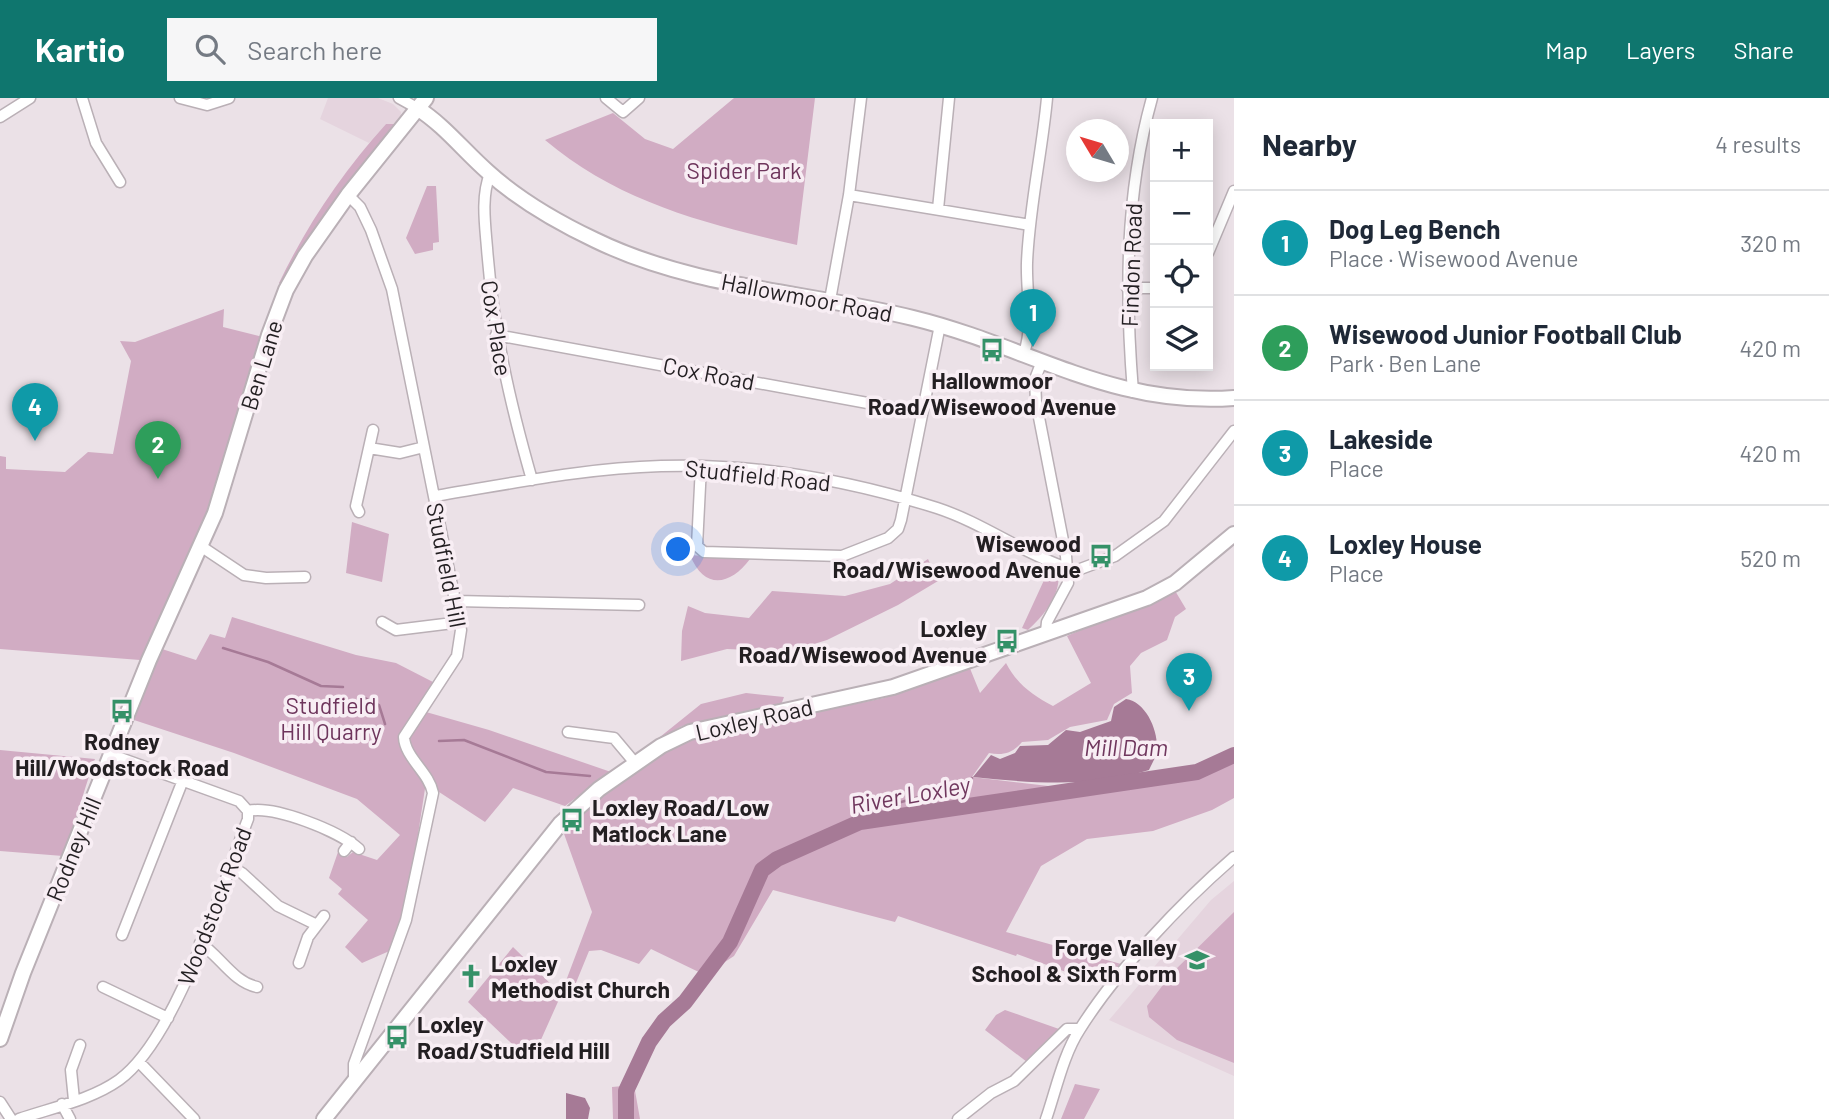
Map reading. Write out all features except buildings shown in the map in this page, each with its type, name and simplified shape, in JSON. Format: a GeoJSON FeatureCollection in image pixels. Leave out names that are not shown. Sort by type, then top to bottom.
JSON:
{"type":"FeatureCollection","features":[{"type":"Feature","properties":{"kind":"street"},"geometry":{"type":"LineString","coordinates":[[0,117],[30,98]]}},
{"type":"Feature","properties":{"kind":"street"},"geometry":{"type":"LineString","coordinates":[[82,98],[96,143],[120,182]]}},
{"type":"Feature","properties":{"kind":"street"},"geometry":{"type":"LineString","coordinates":[[180,98],[207,105],[229,98]]}},
{"type":"Feature","properties":{"kind":"street"},"geometry":{"type":"LineString","coordinates":[[399,98],[422,103]]}},
{"type":"Feature","properties":{"kind":"street"},"geometry":{"type":"LineString","coordinates":[[606,98],[622,112],[639,98]]}},
{"type":"Feature","properties":{"kind":"street"},"geometry":{"type":"LineString","coordinates":[[830,300],[849,195],[861,98]]}},
{"type":"Feature","properties":{"kind":"street"},"geometry":{"type":"LineString","coordinates":[[938,209],[949,98]]}},
{"type":"Feature","properties":{"kind":"street"},"geometry":{"type":"LineString","coordinates":[[1024,353],[1030,325],[1027,265],[1030,225],[1047,98]]}},
{"type":"Feature","properties":{"kind":"street","name":"Findon Road"},"geometry":{"type":"LineString","coordinates":[[1133,392],[1127,288],[1132,207],[1152,98]]}},
{"type":"Feature","properties":{"kind":"street","name":"Hallowmoor Road"},"geometry":{"type":"LineString","coordinates":[[422,103],[490,174],[538,209],[626,254],[729,282],[830,300],[940,325],[1024,353],[1082,377],[1133,392],[1170,399],[1234,398]]}},
{"type":"Feature","properties":{"kind":"street","name":"Ben Lane"},"geometry":{"type":"LineString","coordinates":[[149,660],[202,547],[224,490],[269,335],[284,297],[305,256],[348,195],[422,103]]}},
{"type":"Feature","properties":{"kind":"street","name":"Cox Place"},"geometry":{"type":"LineString","coordinates":[[490,174],[485,192],[485,229],[496,335],[508,395],[532,480]]}},
{"type":"Feature","properties":{"kind":"street"},"geometry":{"type":"LineString","coordinates":[[1211,245],[1234,191]]}},
{"type":"Feature","properties":{"kind":"street","name":"Studfield Hill"},"geometry":{"type":"LineString","coordinates":[[348,195],[365,218],[392,289],[461,622],[457,656],[404,737],[409,752],[425,775],[433,793],[406,920],[354,1064],[354,1080]]}},
{"type":"Feature","properties":{"kind":"street"},"geometry":{"type":"LineString","coordinates":[[849,195],[1030,225]]}},
{"type":"Feature","properties":{"kind":"street"},"geometry":{"type":"LineString","coordinates":[[1127,288],[1150,288]]}},
{"type":"Feature","properties":{"kind":"street"},"geometry":{"type":"LineString","coordinates":[[701,467],[697,542],[704,552],[847,555],[894,534],[898,529],[940,325]]}},
{"type":"Feature","properties":{"kind":"street","name":"Cox Road"},"geometry":{"type":"LineString","coordinates":[[496,335],[922,413]]}},
{"type":"Feature","properties":{"kind":"street"},"geometry":{"type":"LineString","coordinates":[[1042,361],[1035,379],[1036,402],[1068,583],[1047,622],[1046,632]]}},
{"type":"Feature","properties":{"kind":"street"},"geometry":{"type":"LineString","coordinates":[[359,512],[356,506],[373,430]]}},
{"type":"Feature","properties":{"kind":"street"},"geometry":{"type":"LineString","coordinates":[[1067,571],[1115,556],[1164,521],[1234,431]]}},
{"type":"Feature","properties":{"kind":"street"},"geometry":{"type":"LineString","coordinates":[[369,448],[400,453],[424,447]]}},
{"type":"Feature","properties":{"kind":"street","name":"Studfield Road"},"geometry":{"type":"LineString","coordinates":[[435,495],[626,468],[701,467],[798,475],[904,498],[968,520],[1067,571]]}},
{"type":"Feature","properties":{"kind":"street","name":"Loxley Road"},"geometry":{"type":"LineString","coordinates":[[324,1119],[560,824],[578,805],[635,763],[690,732],[893,687],[1164,590],[1234,534]]}},
{"type":"Feature","properties":{"kind":"street"},"geometry":{"type":"LineString","coordinates":[[202,547],[244,575],[266,578],[305,577]]}},
{"type":"Feature","properties":{"kind":"street"},"geometry":{"type":"LineString","coordinates":[[457,601],[639,606]]}},
{"type":"Feature","properties":{"kind":"street"},"geometry":{"type":"LineString","coordinates":[[382,622],[396,630],[461,622]]}},
{"type":"Feature","properties":{"kind":"street","name":"Rodney Hill"},"geometry":{"type":"LineString","coordinates":[[0,1039],[31,953],[149,660]]}},
{"type":"Feature","properties":{"kind":"street"},"geometry":{"type":"LineString","coordinates":[[568,732],[614,738],[621,742],[635,763]]}},
{"type":"Feature","properties":{"kind":"street","name":"Woodstock Road"},"geometry":{"type":"LineString","coordinates":[[19,1119],[109,1086],[138,1062],[168,1018],[230,866],[248,811],[239,801],[112,755]]}},
{"type":"Feature","properties":{"kind":"street"},"geometry":{"type":"LineString","coordinates":[[122,935],[183,780]]}},
{"type":"Feature","properties":{"kind":"street"},"geometry":{"type":"LineString","coordinates":[[248,811],[270,810],[355,846],[344,851]]}},
{"type":"Feature","properties":{"kind":"street"},"geometry":{"type":"LineString","coordinates":[[1046,1119],[1080,1029],[1129,965],[1204,882],[1234,857]]}},
{"type":"Feature","properties":{"kind":"street"},"geometry":{"type":"LineString","coordinates":[[230,866],[242,873],[278,906],[317,925]]}},
{"type":"Feature","properties":{"kind":"street"},"geometry":{"type":"LineString","coordinates":[[299,963],[308,937],[324,916]]}},
{"type":"Feature","properties":{"kind":"street"},"geometry":{"type":"LineString","coordinates":[[200,943],[214,953],[237,978],[257,987]]}},
{"type":"Feature","properties":{"kind":"street"},"geometry":{"type":"LineString","coordinates":[[103,987],[168,1018]]}},
{"type":"Feature","properties":{"kind":"street"},"geometry":{"type":"LineString","coordinates":[[958,1119],[991,1093],[1014,1081],[1067,1029],[1080,1029]]}},
{"type":"Feature","properties":{"kind":"street"},"geometry":{"type":"LineString","coordinates":[[74,1100],[71,1070],[80,1045]]}},
{"type":"Feature","properties":{"kind":"street"},"geometry":{"type":"LineString","coordinates":[[138,1062],[194,1119]]}},
{"type":"Feature","properties":{"kind":"street"},"geometry":{"type":"LineString","coordinates":[[0,1102],[11,1119]]}},
{"type":"Feature","properties":{"kind":"street"},"geometry":{"type":"LineString","coordinates":[[62,1104],[70,1119]]}},
{"type":"Feature","properties":{"kind":"shaded area"},"geometry":{"type":"Polygon","coordinates":[[[328,98],[378,98],[393,104],[401,112],[400,124],[386,124],[369,143],[320,119],[328,98]]]}},
{"type":"Feature","properties":{"kind":"shaded area","name":"Forge Valley School & Sixth Form"},"geometry":{"type":"Polygon","coordinates":[[[1234,881],[1234,1076],[1109,1020],[1211,900],[1234,881]]]}},
{"type":"Feature","properties":{"kind":"green space","name":"Spider Park"},"geometry":{"type":"Polygon","coordinates":[[[734,98],[815,98],[797,245],[664,208],[602,180],[545,140],[613,113],[645,139],[673,149],[734,98]]]}},
{"type":"Feature","properties":{"kind":"green space"},"geometry":{"type":"Polygon","coordinates":[[[386,124],[400,124],[285,288],[279,283],[314,219],[340,180],[386,124]]]}},
{"type":"Feature","properties":{"kind":"green space"},"geometry":{"type":"Polygon","coordinates":[[[427,186],[436,186],[439,242],[433,243],[433,250],[415,254],[406,238],[427,186]]]}},
{"type":"Feature","properties":{"kind":"green space"},"geometry":{"type":"Polygon","coordinates":[[[224,309],[223,327],[263,337],[203,531],[140,660],[0,649],[0,456],[6,457],[6,469],[65,472],[88,452],[113,454],[131,361],[120,341],[135,342],[224,309]]]}},
{"type":"Feature","properties":{"kind":"green space"},"geometry":{"type":"Polygon","coordinates":[[[352,522],[389,534],[382,582],[346,573],[352,522]]]}},
{"type":"Feature","properties":{"kind":"green space"},"geometry":{"type":"Polygon","coordinates":[[[690,555],[750,559],[734,575],[718,580],[702,574],[690,555]]]}},
{"type":"Feature","properties":{"kind":"green space"},"geometry":{"type":"Polygon","coordinates":[[[928,559],[938,581],[898,605],[827,640],[788,652],[727,649],[681,661],[682,631],[688,606],[705,613],[749,618],[772,591],[845,596],[890,584],[928,559]]]}},
{"type":"Feature","properties":{"kind":"green space"},"geometry":{"type":"Polygon","coordinates":[[[1040,561],[1058,573],[1057,589],[1045,612],[1028,630],[1022,628],[1045,578],[1037,563],[1040,561]]]}},
{"type":"Feature","properties":{"kind":"green space"},"geometry":{"type":"Polygon","coordinates":[[[1174,589],[1186,609],[1175,617],[1167,640],[1141,653],[1130,666],[1132,693],[1114,704],[1107,720],[1070,727],[1048,740],[1022,742],[1007,753],[989,753],[972,777],[1066,788],[1140,778],[1170,770],[1193,772],[1234,754],[1234,798],[1212,810],[1153,831],[1087,839],[1041,866],[1006,932],[1121,964],[1104,986],[1017,954],[1016,956],[898,916],[895,922],[773,890],[734,956],[705,975],[651,949],[639,964],[601,950],[589,951],[571,995],[561,995],[531,1062],[468,1002],[513,947],[561,994],[592,912],[563,831],[607,791],[656,755],[691,738],[884,698],[969,666],[980,693],[1006,663],[1026,688],[1053,706],[1091,683],[1067,636],[1174,589]]]}},
{"type":"Feature","properties":{"kind":"green space","name":"Studfield Hill Quarry"},"geometry":{"type":"Polygon","coordinates":[[[232,617],[356,655],[396,663],[433,682],[399,739],[400,746],[426,782],[410,887],[394,949],[362,963],[345,947],[368,920],[338,894],[342,889],[329,878],[338,852],[347,857],[353,852],[377,860],[400,835],[357,799],[234,753],[134,720],[162,649],[196,660],[210,634],[225,638],[232,617]]]}},
{"type":"Feature","properties":{"kind":"green space"},"geometry":{"type":"Polygon","coordinates":[[[746,693],[784,697],[781,705],[682,726],[655,741],[701,704],[746,693]]]}},
{"type":"Feature","properties":{"kind":"green space","name":"Studfield Hill Quarry"},"geometry":{"type":"Polygon","coordinates":[[[426,712],[489,730],[611,772],[565,806],[513,788],[485,822],[436,790],[411,751],[411,734],[426,712]]]}},
{"type":"Feature","properties":{"kind":"green space"},"geometry":{"type":"Polygon","coordinates":[[[0,750],[95,759],[63,856],[0,851],[0,750]]]}},
{"type":"Feature","properties":{"kind":"green space","name":"Forge Valley School & Sixth Form"},"geometry":{"type":"Polygon","coordinates":[[[1234,912],[1234,1063],[1177,1040],[1149,1017],[1147,1006],[1172,973],[1234,912]]]}},
{"type":"Feature","properties":{"kind":"green space"},"geometry":{"type":"Polygon","coordinates":[[[1005,1010],[1059,1029],[1027,1062],[985,1030],[996,1015],[1005,1010]]]}},
{"type":"Feature","properties":{"kind":"green space"},"geometry":{"type":"Polygon","coordinates":[[[1075,1084],[1100,1089],[1084,1119],[1061,1119],[1075,1084]]]}},
{"type":"Feature","properties":{"kind":"green space"},"geometry":{"type":"Polygon","coordinates":[[[634,1085],[640,1119],[613,1119],[612,1087],[634,1085]]]}},
{"type":"Feature","properties":{"kind":"water","name":"Mill Dam"},"geometry":{"type":"Polygon","coordinates":[[[1126,699],[1145,711],[1153,726],[1157,752],[1149,770],[1084,782],[973,777],[991,755],[1000,759],[1015,753],[1020,746],[1048,745],[1066,730],[1080,732],[1111,721],[1114,707],[1126,699]]]}},
{"type":"Feature","properties":{"kind":"water"},"geometry":{"type":"Polygon","coordinates":[[[566,1093],[585,1098],[590,1108],[588,1119],[566,1119],[566,1093]]]}},
{"type":"Feature","properties":{"kind":"waterway"},"geometry":{"type":"LineString","coordinates":[[223,648],[268,662],[321,686],[343,687]]}},
{"type":"Feature","properties":{"kind":"waterway"},"geometry":{"type":"LineString","coordinates":[[361,696],[379,705],[385,724]]}},
{"type":"Feature","properties":{"kind":"waterway"},"geometry":{"type":"LineString","coordinates":[[439,741],[464,740],[546,772],[590,776]]}},
{"type":"Feature","properties":{"kind":"waterway","name":"River Loxley"},"geometry":{"type":"LineString","coordinates":[[626,1119],[626,1091],[649,1042],[664,1021],[685,1002],[730,942],[762,870],[777,859],[860,822],[1197,772],[1234,755]]}},
{"type":"Feature","properties":{"kind":"waterway","name":"River Loxley"},"geometry":{"type":"LineString","coordinates":[[1150,774],[1151,780]]}},
{"type":"Feature","properties":{"kind":"waterway"},"geometry":{"type":"LineString","coordinates":[[860,822],[858,814],[948,789],[972,778]]}},
{"type":"Feature","properties":{"kind":"place","name":"Dog Leg Bench"},"geometry":{"type":"Point","coordinates":[1033,347]}},
{"type":"Feature","properties":{"kind":"place","name":"Hallowmoor Road/Wisewood Avenue"},"geometry":{"type":"Point","coordinates":[992,350]}},
{"type":"Feature","properties":{"kind":"place","name":"Loxley House"},"geometry":{"type":"Point","coordinates":[35,441]}},
{"type":"Feature","properties":{"kind":"place","name":"Wisewood Junior Football Club"},"geometry":{"type":"Point","coordinates":[158,479]}},
{"type":"Feature","properties":{"kind":"place","name":"Wisewood Road/Wisewood Avenue"},"geometry":{"type":"Point","coordinates":[1101,556]}},
{"type":"Feature","properties":{"kind":"place","name":"Loxley Road/Wisewood Avenue"},"geometry":{"type":"Point","coordinates":[1007,641]}},
{"type":"Feature","properties":{"kind":"place","name":"Rodney Hill/Woodstock Road"},"geometry":{"type":"Point","coordinates":[122,711]}},
{"type":"Feature","properties":{"kind":"place","name":"Lakeside"},"geometry":{"type":"Point","coordinates":[1189,711]}},
{"type":"Feature","properties":{"kind":"place","name":"Loxley Road/Low Matlock Lane"},"geometry":{"type":"Point","coordinates":[572,820]}},
{"type":"Feature","properties":{"kind":"place","name":"Forge Valley School & Sixth Form"},"geometry":{"type":"Point","coordinates":[1197,960]}},
{"type":"Feature","properties":{"kind":"place","name":"Loxley Methodist Church"},"geometry":{"type":"Point","coordinates":[471,976]}},
{"type":"Feature","properties":{"kind":"place","name":"Loxley Road/Studfield Hill"},"geometry":{"type":"Point","coordinates":[397,1037]}}]}
